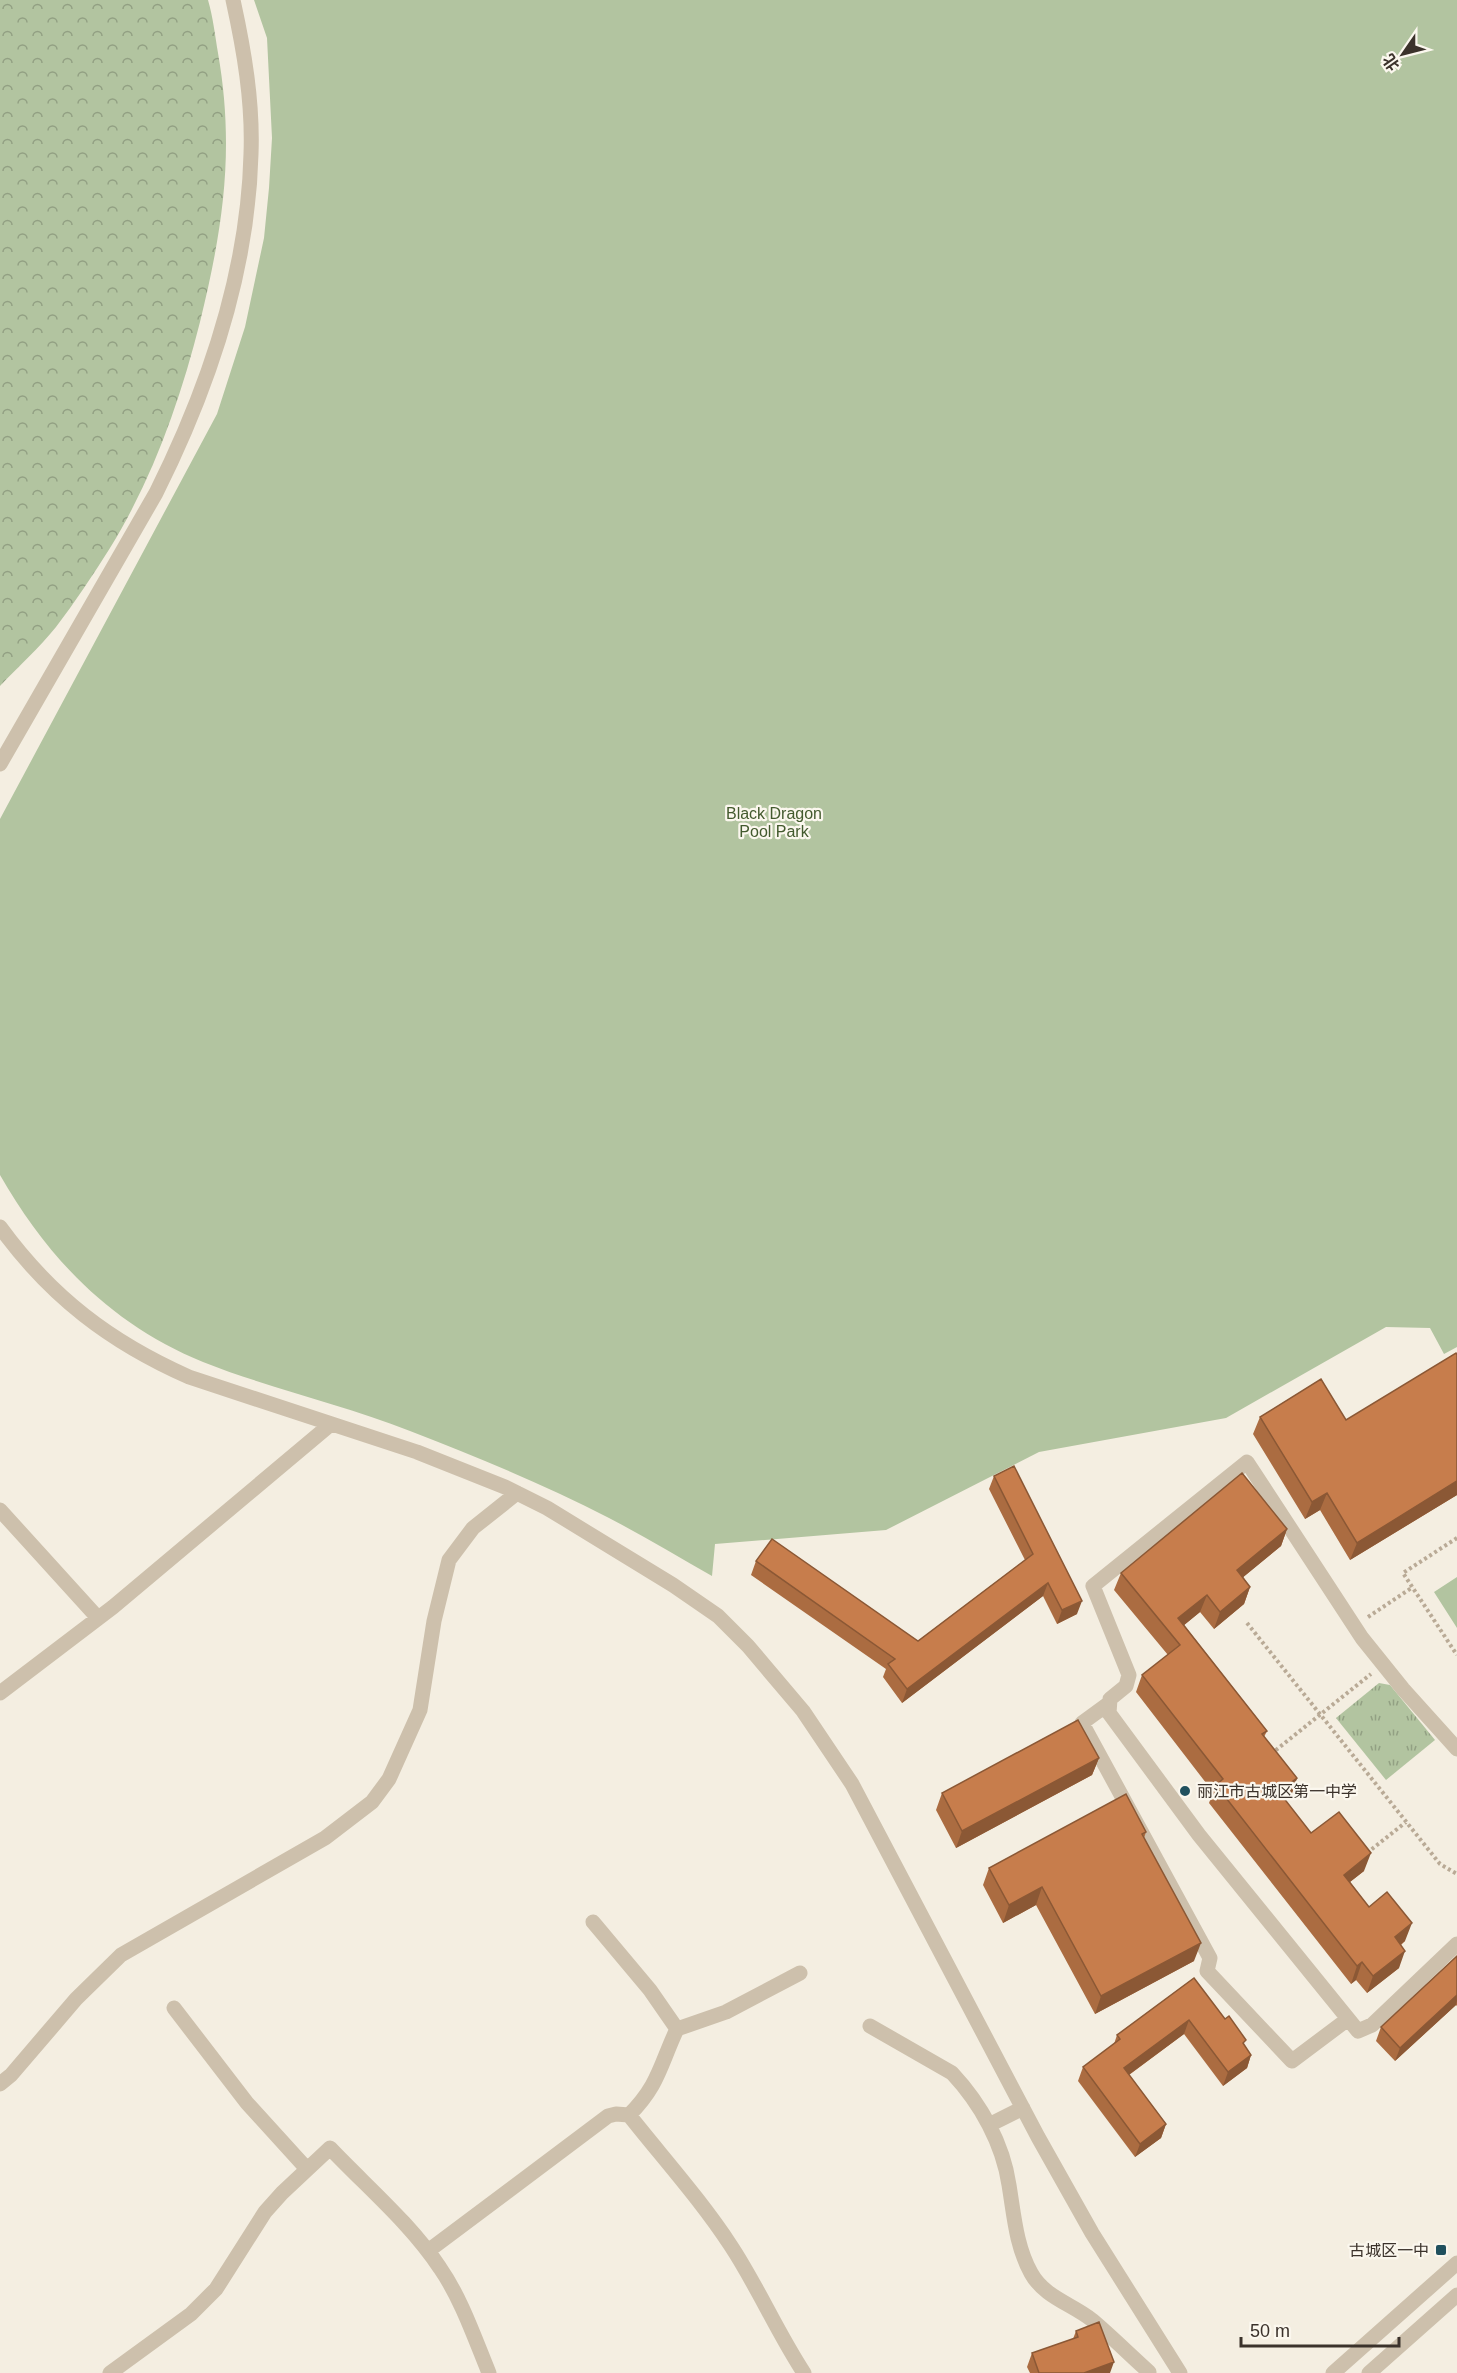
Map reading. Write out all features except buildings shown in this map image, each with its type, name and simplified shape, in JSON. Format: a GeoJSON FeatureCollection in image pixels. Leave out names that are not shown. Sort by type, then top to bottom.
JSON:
{"type":"FeatureCollection","features":[{"type":"Feature","properties":{"kind":"street"},"geometry":{"type":"LineString","coordinates":[[0,764],[156,493],[178,448],[215,354],[236,275],[249,194],[252,153],[246,69],[233,0]]}},
{"type":"Feature","properties":{"kind":"street"},"geometry":{"type":"LineString","coordinates":[[0,1227],[54,1290],[102,1330],[130,1348],[189,1377],[428,1456],[517,1493],[628,1555],[718,1616],[776,1678],[803,1711],[852,1784],[1023,2108],[1092,2233],[1177,2369],[1148,2373],[1090,2319],[1040,2286],[1031,2273],[1015,2228],[1009,2183],[1001,2152],[988,2125],[963,2085],[952,2073],[870,2026]]}},
{"type":"Feature","properties":{"kind":"street"},"geometry":{"type":"LineString","coordinates":[[0,1693],[98,1618],[331,1424]]}},
{"type":"Feature","properties":{"kind":"street"},"geometry":{"type":"LineString","coordinates":[[1348,2019],[1292,2061],[1207,1971],[1210,1958],[1083,1723],[1108,1704],[1114,1695],[1126,1686],[1129,1675],[1094,1586],[1247,1462],[1355,1626],[1383,1664],[1457,1749]]}},
{"type":"Feature","properties":{"kind":"street"},"geometry":{"type":"LineString","coordinates":[[0,2084],[11,2075],[76,1998],[121,1955],[325,1838],[372,1802],[388,1779],[420,1710],[434,1621],[449,1560],[473,1528],[517,1493]]}},
{"type":"Feature","properties":{"kind":"street"},"geometry":{"type":"LineString","coordinates":[[0,1510],[98,1618]]}},
{"type":"Feature","properties":{"kind":"street"},"geometry":{"type":"LineString","coordinates":[[1108,1704],[1109,1713],[1199,1835],[1358,2031],[1372,2025],[1457,1944]]}},
{"type":"Feature","properties":{"kind":"street"},"geometry":{"type":"LineString","coordinates":[[593,1922],[650,1990],[677,2029]]}},
{"type":"Feature","properties":{"kind":"street"},"geometry":{"type":"LineString","coordinates":[[629,2115],[649,2093],[677,2029],[726,2012],[800,1973]]}},
{"type":"Feature","properties":{"kind":"street"},"geometry":{"type":"LineString","coordinates":[[174,2008],[247,2103],[307,2169]]}},
{"type":"Feature","properties":{"kind":"street"},"geometry":{"type":"LineString","coordinates":[[988,2125],[1023,2108]]}},
{"type":"Feature","properties":{"kind":"street"},"geometry":{"type":"LineString","coordinates":[[428,2251],[608,2116],[629,2115],[729,2242],[767,2306],[784,2342],[804,2373]]}},
{"type":"Feature","properties":{"kind":"street"},"geometry":{"type":"LineString","coordinates":[[110,2373],[191,2314],[216,2289],[265,2212],[330,2148],[428,2251],[442,2270],[472,2329],[489,2373]]}},
{"type":"Feature","properties":{"kind":"street"},"geometry":{"type":"LineString","coordinates":[[1334,2373],[1457,2264]]}},
{"type":"Feature","properties":{"kind":"street"},"geometry":{"type":"LineString","coordinates":[[1369,2373],[1457,2295]]}},
{"type":"Feature","properties":{"kind":"street"},"geometry":{"type":"LineString","coordinates":[[1152,2330],[1194,2373]]}},
{"type":"Feature","properties":{"kind":"path"},"geometry":{"type":"LineString","coordinates":[[1457,1538],[1404,1573],[1457,1654]]}},
{"type":"Feature","properties":{"kind":"path"},"geometry":{"type":"LineString","coordinates":[[1355,1626],[1413,1587]]}},
{"type":"Feature","properties":{"kind":"path"},"geometry":{"type":"LineString","coordinates":[[1247,1623],[1440,1864],[1457,1874]]}},
{"type":"Feature","properties":{"kind":"path"},"geometry":{"type":"LineString","coordinates":[[1268,1756],[1383,1664]]}},
{"type":"Feature","properties":{"kind":"path"},"geometry":{"type":"LineString","coordinates":[[1367,1853],[1406,1822]]}},
{"type":"Feature","properties":{"kind":"green space"},"geometry":{"type":"Polygon","coordinates":[[[0,0],[208,0],[223,89],[226,156],[215,254],[200,322],[184,381],[152,467],[110,548],[77,598],[36,650],[0,686],[0,0]]]}},
{"type":"Feature","properties":{"kind":"green space","name":"Black Dragon Pool Park"},"geometry":{"type":"Polygon","coordinates":[[[254,0],[1457,0],[1457,1347],[1444,1354],[1430,1328],[1386,1327],[1226,1418],[1039,1452],[886,1530],[715,1544],[712,1576],[609,1518],[486,1461],[384,1421],[229,1372],[170,1347],[111,1309],[61,1261],[19,1206],[0,1175],[0,819],[217,414],[245,327],[264,238],[272,138],[267,38],[254,0]]]}},
{"type":"Feature","properties":{"kind":"green space"},"geometry":{"type":"Polygon","coordinates":[[[1457,1577],[1457,1628],[1434,1592],[1457,1577]]]}},
{"type":"Feature","properties":{"kind":"green space"},"geometry":{"type":"Polygon","coordinates":[[[1379,1683],[1390,1685],[1435,1740],[1386,1780],[1336,1718],[1379,1683]]]}},
{"type":"Feature","properties":{"kind":"place","name":"丽江市古城区第一中学"},"geometry":{"type":"Point","coordinates":[1185,1791]}},
{"type":"Feature","properties":{"kind":"place","name":"古城区一中"},"geometry":{"type":"Point","coordinates":[1441,2250]}}]}
